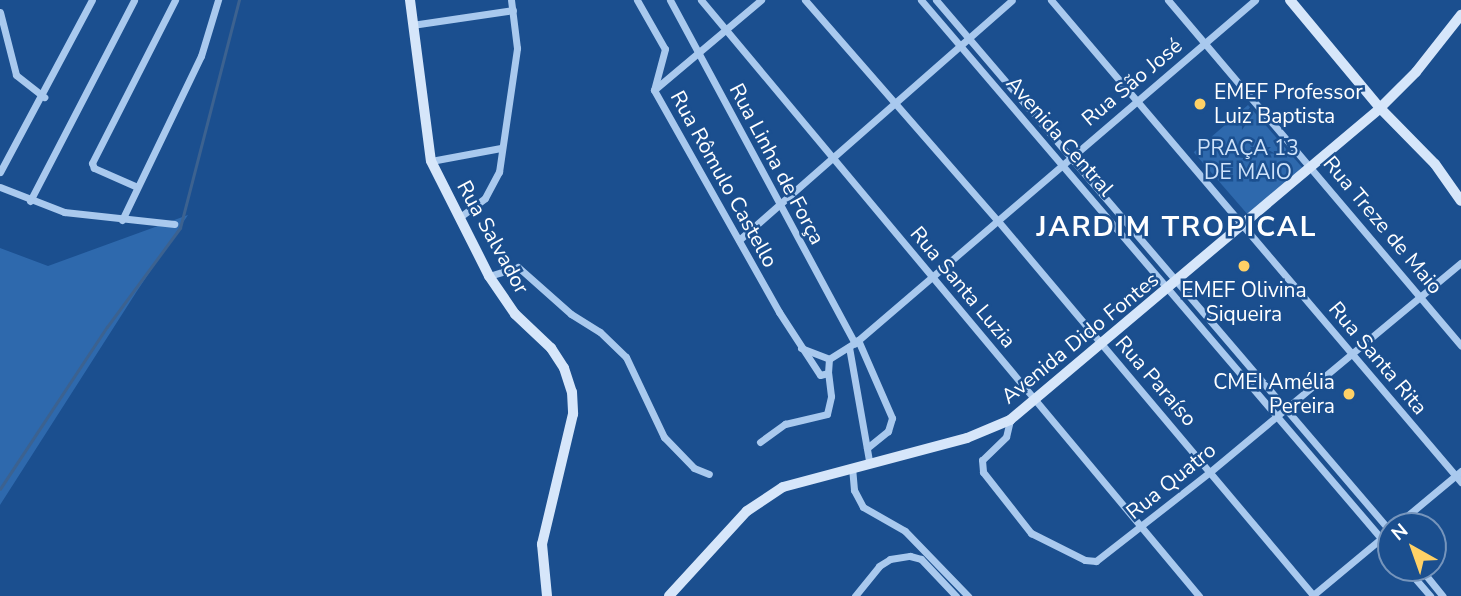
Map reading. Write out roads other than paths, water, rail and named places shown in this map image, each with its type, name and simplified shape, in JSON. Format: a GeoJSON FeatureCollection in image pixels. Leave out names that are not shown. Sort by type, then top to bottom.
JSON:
{"type":"FeatureCollection","features":[{"type":"Feature","properties":{"kind":"street"},"geometry":{"type":"LineString","coordinates":[[0,172],[44,97],[92,0]]}},
{"type":"Feature","properties":{"kind":"street"},"geometry":{"type":"LineString","coordinates":[[30,201],[134,0]]}},
{"type":"Feature","properties":{"kind":"street"},"geometry":{"type":"LineString","coordinates":[[135,186],[94,168],[92,163],[175,0]]}},
{"type":"Feature","properties":{"kind":"street"},"geometry":{"type":"LineString","coordinates":[[122,220],[135,186],[201,56],[218,0]]}},
{"type":"Feature","properties":{"kind":"street","name":"Rua Salvador"},"geometry":{"type":"LineString","coordinates":[[410,0],[431,161],[489,276],[515,314],[551,348],[564,368],[572,392],[573,414],[542,544],[547,596]]}},
{"type":"Feature","properties":{"kind":"street"},"geometry":{"type":"LineString","coordinates":[[460,217],[493,187],[517,48],[511,0]]}},
{"type":"Feature","properties":{"kind":"street","name":"Rua Rômulo Castello"},"geometry":{"type":"LineString","coordinates":[[637,0],[665,49],[654,90],[814,371],[828,373]]}},
{"type":"Feature","properties":{"kind":"street","name":"Rua Linha de Força"},"geometry":{"type":"LineString","coordinates":[[670,0],[854,343],[869,461]]}},
{"type":"Feature","properties":{"kind":"street","name":"Rua Santa Luzia"},"geometry":{"type":"LineString","coordinates":[[701,0],[831,160],[932,276],[1199,596]]}},
{"type":"Feature","properties":{"kind":"street"},"geometry":{"type":"LineString","coordinates":[[654,90],[696,51],[761,0]]}},
{"type":"Feature","properties":{"kind":"street","name":"Rua Paraíso"},"geometry":{"type":"LineString","coordinates":[[805,0],[998,221],[1211,471],[1313,596]]}},
{"type":"Feature","properties":{"kind":"street","name":"Avenida Central"},"geometry":{"type":"LineString","coordinates":[[920,0],[1063,164],[1377,513]]}},
{"type":"Feature","properties":{"kind":"street","name":"Avenida Central"},"geometry":{"type":"LineString","coordinates":[[936,0],[1070,157],[1277,417],[1377,533]]}},
{"type":"Feature","properties":{"kind":"street"},"geometry":{"type":"LineString","coordinates":[[739,240],[958,44],[1012,0]]}},
{"type":"Feature","properties":{"kind":"street","name":"Rua Santa Rita"},"geometry":{"type":"LineString","coordinates":[[1051,0],[1246,226],[1350,354],[1459,476]]}},
{"type":"Feature","properties":{"kind":"street","name":"Rua Treze de Maio"},"geometry":{"type":"LineString","coordinates":[[1168,0],[1461,346]]}},
{"type":"Feature","properties":{"kind":"street","name":"Rua São José"},"geometry":{"type":"LineString","coordinates":[[829,359],[854,343],[1255,0]]}},
{"type":"Feature","properties":{"kind":"street"},"geometry":{"type":"LineString","coordinates":[[1290,0],[1380,108],[1434,164],[1461,201]]}},
{"type":"Feature","properties":{"kind":"street"},"geometry":{"type":"LineString","coordinates":[[412,25],[513,10]]}},
{"type":"Feature","properties":{"kind":"street"},"geometry":{"type":"LineString","coordinates":[[0,12],[16,75],[44,97]]}},
{"type":"Feature","properties":{"kind":"street","name":"Avenida Dido Fontes"},"geometry":{"type":"LineString","coordinates":[[669,596],[722,535],[767,496],[800,480],[967,438],[1010,421],[1246,226],[1380,108],[1416,72],[1461,15]]}},
{"type":"Feature","properties":{"kind":"street"},"geometry":{"type":"LineString","coordinates":[[431,161],[500,148]]}},
{"type":"Feature","properties":{"kind":"street"},"geometry":{"type":"LineString","coordinates":[[0,187],[30,201],[64,212],[122,220],[174,223]]}},
{"type":"Feature","properties":{"kind":"street","name":"Rua Quatro"},"geometry":{"type":"LineString","coordinates":[[1010,421],[1009,433],[982,460],[982,469],[1031,533],[1090,561],[1103,557],[1277,417],[1461,263]]}},
{"type":"Feature","properties":{"kind":"street"},"geometry":{"type":"LineString","coordinates":[[489,276],[518,267],[571,314],[600,332],[626,357],[664,436],[694,468],[709,474]]}},
{"type":"Feature","properties":{"kind":"street"},"geometry":{"type":"LineString","coordinates":[[854,343],[892,418],[888,431],[867,448]]}},
{"type":"Feature","properties":{"kind":"street"},"geometry":{"type":"LineString","coordinates":[[760,442],[785,424],[827,414],[831,396],[829,359],[800,348]]}},
{"type":"Feature","properties":{"kind":"street"},"geometry":{"type":"LineString","coordinates":[[852,466],[855,490],[863,507],[905,531],[968,596]]}},
{"type":"Feature","properties":{"kind":"street"},"geometry":{"type":"LineString","coordinates":[[1414,512],[1459,476]]}},
{"type":"Feature","properties":{"kind":"street"},"geometry":{"type":"LineString","coordinates":[[1313,596],[1377,541]]}},
{"type":"Feature","properties":{"kind":"street"},"geometry":{"type":"LineString","coordinates":[[855,596],[879,566],[890,559],[910,556],[921,559],[956,596]]}},
{"type":"Feature","properties":{"kind":"street"},"geometry":{"type":"LineString","coordinates":[[1418,582],[1430,596]]}},
{"type":"Feature","properties":{"kind":"street"},"geometry":{"type":"LineString","coordinates":[[1432,582],[1443,596]]}},
{"type":"Feature","properties":{"kind":"waterway"},"geometry":{"type":"LineString","coordinates":[[0,489],[107,327],[180,228],[239,0]]}},
{"type":"Feature","properties":{"kind":"place","name":"EMEF Professor Luiz Baptista"},"geometry":{"type":"Point","coordinates":[1200,104]}},
{"type":"Feature","properties":{"kind":"place","name":"EMEF Olivina Siqueira"},"geometry":{"type":"Point","coordinates":[1244,266]}},
{"type":"Feature","properties":{"kind":"place","name":"CMEI Amélia Pereira"},"geometry":{"type":"Point","coordinates":[1349,394]}},
{"type":"Feature","properties":{"kind":"district","name":"JARDIM TROPICAL"},"geometry":{"type":"Point","coordinates":[1177,227]}},
{"type":"Feature","properties":{"kind":"park label","name":"PRAÇA 13 DE MAIO"},"geometry":{"type":"Point","coordinates":[1248,160]}}]}
